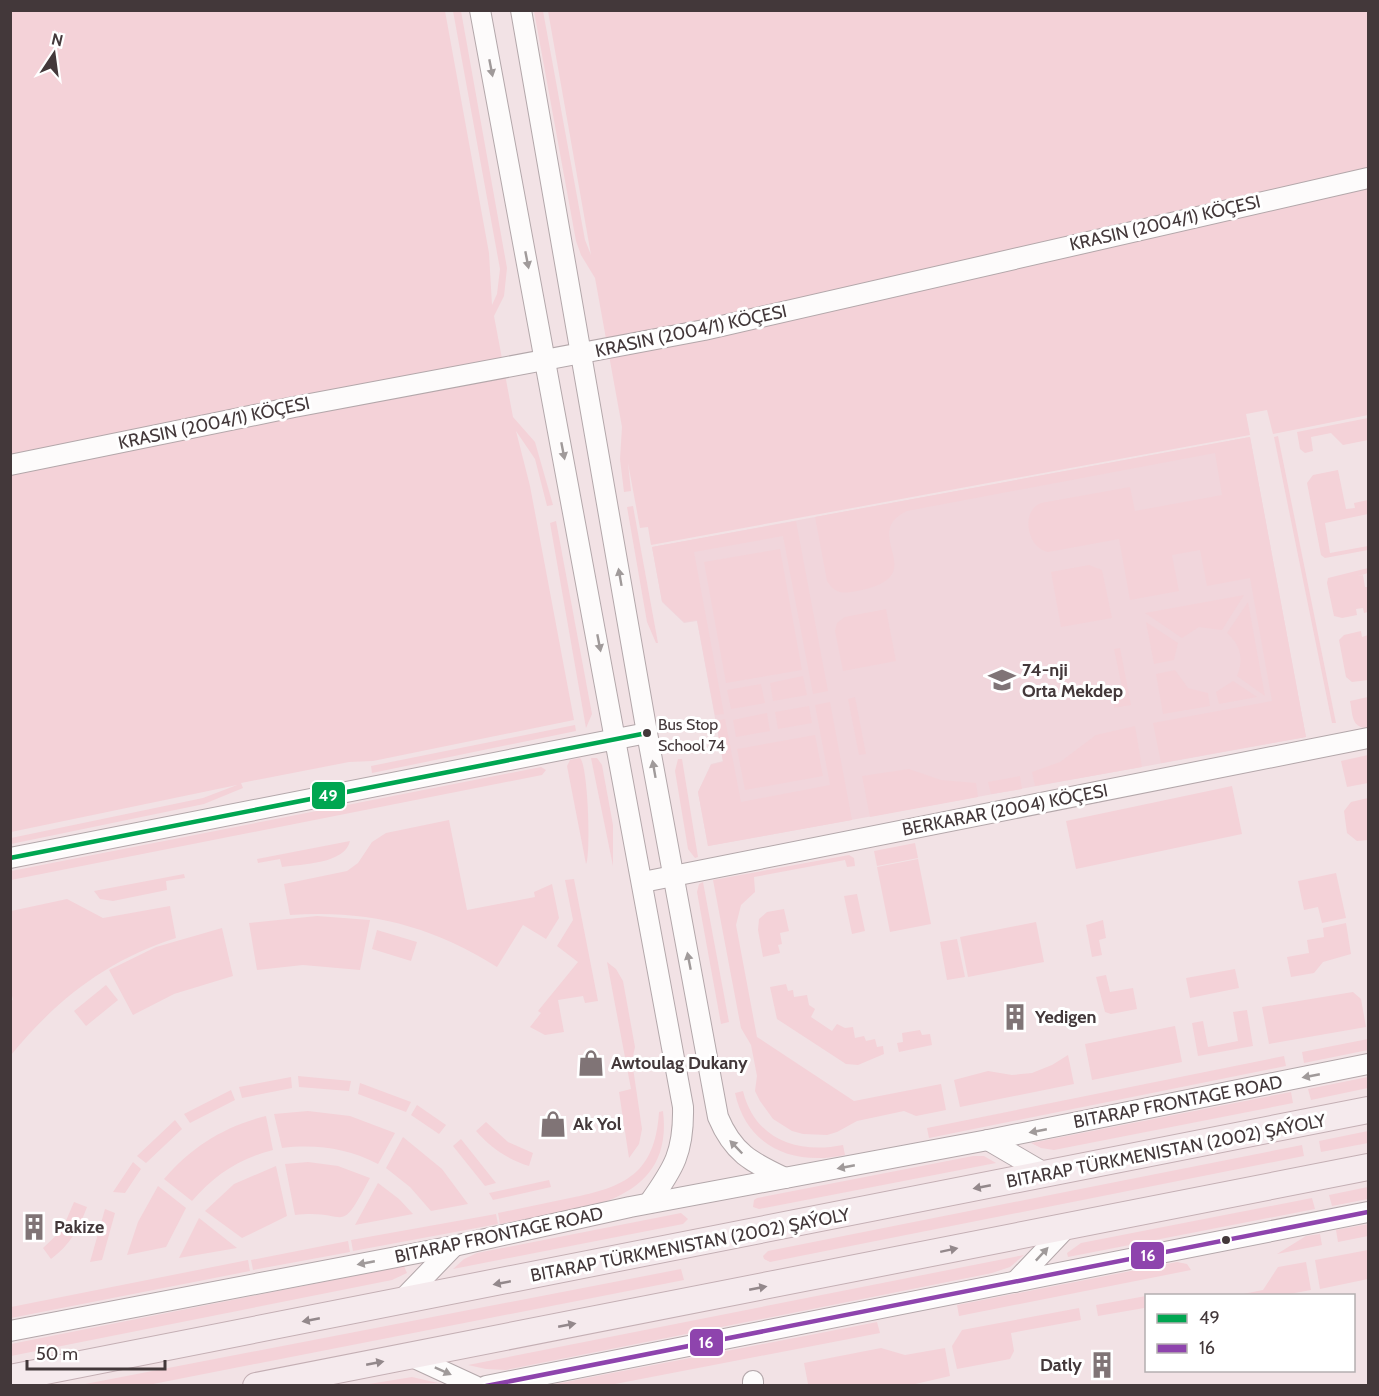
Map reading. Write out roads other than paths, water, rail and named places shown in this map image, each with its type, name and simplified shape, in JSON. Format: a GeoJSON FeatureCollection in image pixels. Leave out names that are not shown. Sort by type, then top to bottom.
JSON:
{"type":"FeatureCollection","features":[{"type":"Feature","properties":{"kind":"main road","name":"BITARAP TÜRKMENISTAN (2002) ŞAÝOLY"},"geometry":{"type":"LineString","coordinates":[[10,1378],[1368,1110]]}},
{"type":"Feature","properties":{"kind":"main road"},"geometry":{"type":"LineString","coordinates":[[256,1386],[1368,1167]]}},
{"type":"Feature","properties":{"kind":"street"},"geometry":{"type":"LineString","coordinates":[[480,10],[683,1107],[682,1145],[677,1162],[649,1203]]}},
{"type":"Feature","properties":{"kind":"street"},"geometry":{"type":"LineString","coordinates":[[521,10],[647,733],[718,1117],[726,1137],[738,1151],[752,1162],[785,1178]]}},
{"type":"Feature","properties":{"kind":"street","name":"KRASIN (2004/1) KÖÇESI"},"geometry":{"type":"LineString","coordinates":[[10,465],[294,407],[704,330],[1368,178]]}},
{"type":"Feature","properties":{"kind":"street"},"geometry":{"type":"LineString","coordinates":[[10,858],[647,733]]}},
{"type":"Feature","properties":{"kind":"street","name":"BERKARAR (2004) KÖÇESI"},"geometry":{"type":"LineString","coordinates":[[642,882],[1368,738]]}},
{"type":"Feature","properties":{"kind":"street","name":"BITARAP FRONTAGE ROAD"},"geometry":{"type":"LineString","coordinates":[[10,1331],[454,1245],[649,1203],[988,1140],[1368,1064]]}},
{"type":"Feature","properties":{"kind":"street"},"geometry":{"type":"LineString","coordinates":[[988,1140],[1046,1174]]}},
{"type":"Feature","properties":{"kind":"street"},"geometry":{"type":"LineString","coordinates":[[486,1386],[1368,1212]]}},
{"type":"Feature","properties":{"kind":"street"},"geometry":{"type":"LineString","coordinates":[[1015,1282],[1068,1226]]}},
{"type":"Feature","properties":{"kind":"street"},"geometry":{"type":"LineString","coordinates":[[399,1303],[454,1245]]}},
{"type":"Feature","properties":{"kind":"street"},"geometry":{"type":"LineString","coordinates":[[410,1356],[476,1386]]}},
{"type":"Feature","properties":{"kind":"place","name":"74-nji Orta Mekdep"},"geometry":{"type":"Point","coordinates":[1002,680]}},
{"type":"Feature","properties":{"kind":"place","name":"Bus Stop School 74"},"geometry":{"type":"Point","coordinates":[647,733]}},
{"type":"Feature","properties":{"kind":"place","name":"Yedigen"},"geometry":{"type":"Point","coordinates":[1015,1017]}},
{"type":"Feature","properties":{"kind":"place","name":"Awtoulag Dukany"},"geometry":{"type":"Point","coordinates":[591,1063]}},
{"type":"Feature","properties":{"kind":"place","name":"Ak Yol"},"geometry":{"type":"Point","coordinates":[553,1124]}},
{"type":"Feature","properties":{"kind":"place","name":"Pakize"},"geometry":{"type":"Point","coordinates":[34,1227]}},
{"type":"Feature","properties":{"kind":"place","name":"Datly"},"geometry":{"type":"Point","coordinates":[1102,1365]}}]}
